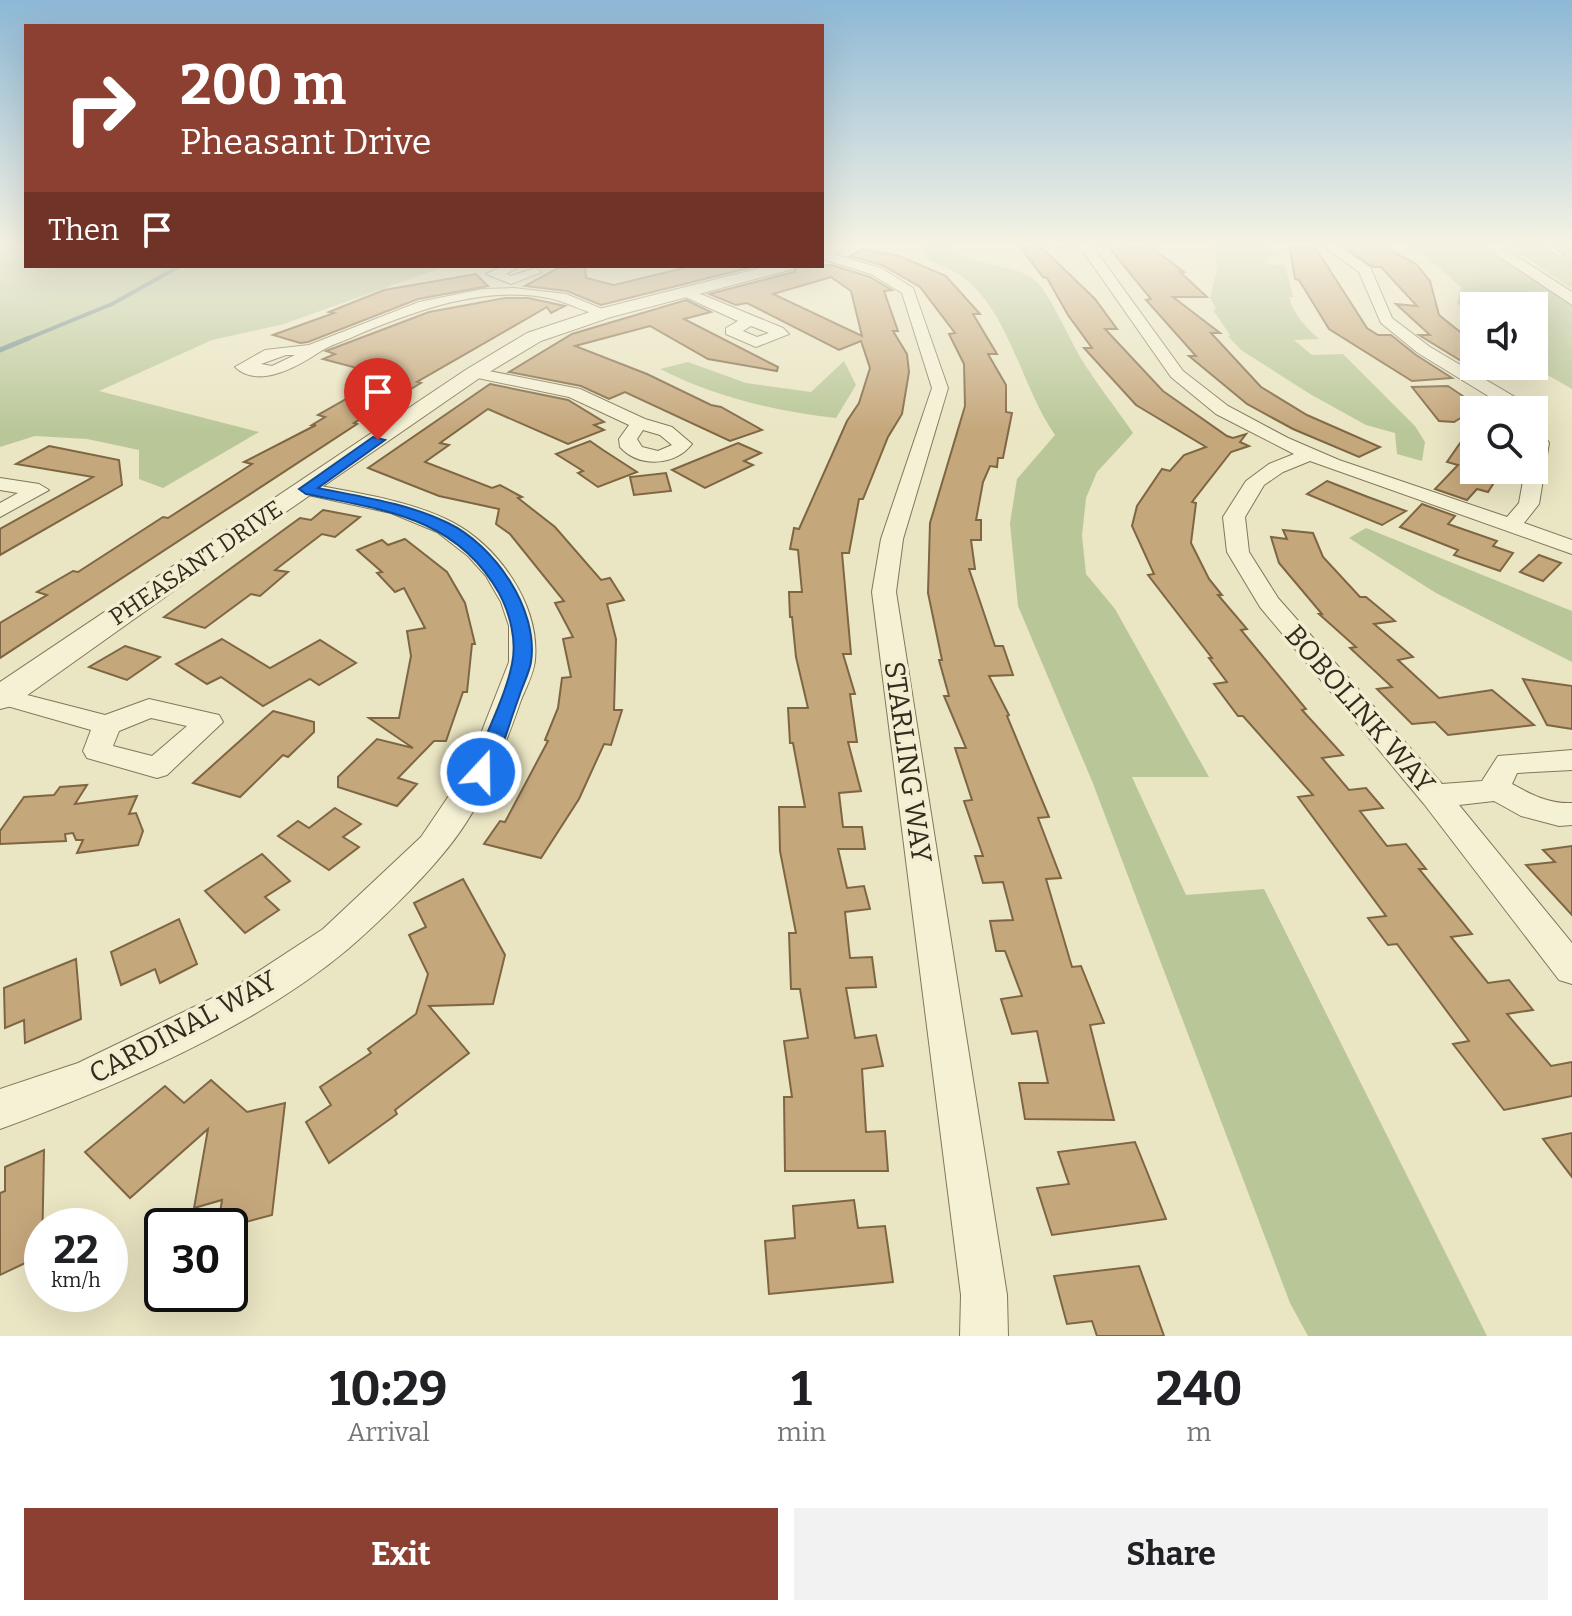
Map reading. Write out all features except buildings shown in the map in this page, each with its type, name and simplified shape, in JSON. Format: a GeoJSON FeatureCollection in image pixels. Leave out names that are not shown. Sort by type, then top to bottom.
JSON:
{"type":"FeatureCollection","features":[{"type":"Feature","properties":{"kind":"street"},"geometry":{"type":"LineString","coordinates":[[311,350],[415,305]]}},
{"type":"Feature","properties":{"kind":"street"},"geometry":{"type":"LineString","coordinates":[[582,305],[605,313]]}},
{"type":"Feature","properties":{"kind":"street","name":"PHEASANT DRIVE"},"geometry":{"type":"LineString","coordinates":[[1,697],[474,373],[534,337],[635,305]]}},
{"type":"Feature","properties":{"kind":"street"},"geometry":{"type":"LineString","coordinates":[[715,305],[750,321]]}},
{"type":"Feature","properties":{"kind":"street","name":"STARLING WAY"},"geometry":{"type":"LineString","coordinates":[[913,305],[940,388],[892,539],[884,592],[984,1295],[984,1336]]}},
{"type":"Feature","properties":{"kind":"street"},"geometry":{"type":"LineString","coordinates":[[1129,305],[1185,382],[1238,420],[1309,455],[1572,547]]}},
{"type":"Feature","properties":{"kind":"street"},"geometry":{"type":"LineString","coordinates":[[1380,305],[1386,320],[1424,350],[1501,396]]}},
{"type":"Feature","properties":{"kind":"street"},"geometry":{"type":"LineString","coordinates":[[474,373],[574,393],[639,423]]}},
{"type":"Feature","properties":{"kind":"street","name":"BOBOLINK WAY"},"geometry":{"type":"LineString","coordinates":[[1309,455],[1276,468],[1256,481],[1234,517],[1238,552],[1268,602],[1435,796],[1572,969]]}},
{"type":"Feature","properties":{"kind":"street"},"geometry":{"type":"LineString","coordinates":[[0,484],[39,490],[0,511]]}},
{"type":"Feature","properties":{"kind":"street"},"geometry":{"type":"LineString","coordinates":[[1511,526],[1529,504],[1533,484]]}},
{"type":"Feature","properties":{"kind":"street","name":"CARDINAL WAY"},"geometry":{"type":"LineString","coordinates":[[0,1109],[86,1079],[246,1000],[335,939],[432,846],[481,772],[522,662],[521,626],[513,602],[496,573],[476,551],[445,527],[397,508],[306,489]]}},
{"type":"Feature","properties":{"kind":"street"},"geometry":{"type":"LineString","coordinates":[[1,697],[107,725]]}},
{"type":"Feature","properties":{"kind":"street"},"geometry":{"type":"LineString","coordinates":[[1498,790],[1497,779],[1508,763],[1572,760]]}},
{"type":"Feature","properties":{"kind":"street"},"geometry":{"type":"LineString","coordinates":[[1435,796],[1498,790],[1532,808],[1559,815],[1572,814]]}},
{"type":"Feature","properties":{"kind":"green space"},"geometry":{"type":"Polygon","coordinates":[[[0,305],[336,305],[284,324],[212,340],[99,391],[259,432],[163,488],[139,479],[139,450],[87,439],[35,436],[0,447],[0,305]]]}},
{"type":"Feature","properties":{"kind":"green space"},"geometry":{"type":"Polygon","coordinates":[[[989,305],[1053,305],[1080,357],[1133,433],[1097,472],[1086,498],[1082,536],[1086,574],[1115,609],[1209,777],[1132,777],[1186,895],[1264,889],[1487,1336],[1308,1336],[1290,1303],[1092,781],[1018,606],[1010,523],[1017,479],[1055,435],[989,305]]]}},
{"type":"Feature","properties":{"kind":"green space"},"geometry":{"type":"Polygon","coordinates":[[[1214,305],[1292,305],[1319,339],[1294,340],[1312,355],[1343,354],[1415,426],[1425,442],[1422,461],[1397,454],[1395,433],[1366,425],[1241,350],[1228,336],[1213,310],[1216,309],[1214,305]]]}},
{"type":"Feature","properties":{"kind":"green space"},"geometry":{"type":"Polygon","coordinates":[[[1548,305],[1572,305],[1572,389],[1548,375],[1548,305]]]}},
{"type":"Feature","properties":{"kind":"green space"},"geometry":{"type":"Polygon","coordinates":[[[844,361],[856,385],[836,418],[746,401],[660,369],[688,362],[746,383],[811,392],[844,361]]]}},
{"type":"Feature","properties":{"kind":"green space"},"geometry":{"type":"Polygon","coordinates":[[[1366,528],[1572,611],[1572,662],[1436,593],[1349,538],[1366,528]]]}},
{"type":"Feature","properties":{"kind":"waterway"},"geometry":{"type":"LineString","coordinates":[[24,340],[109,305]]}},
{"type":"Feature","properties":{"kind":"waterway"},"geometry":{"type":"LineString","coordinates":[[0,350],[29,338]]}},
{"type":"Feature","properties":{"kind":"route"},"geometry":{"type":"LineString","coordinates":[[378,440],[306,489],[397,508],[445,527],[476,551],[496,573],[513,602],[521,626],[522,662],[512,696],[481,772]]}}]}
